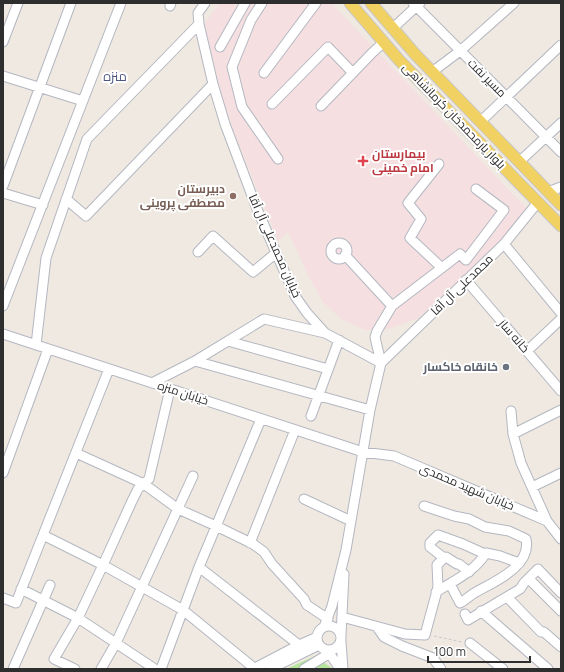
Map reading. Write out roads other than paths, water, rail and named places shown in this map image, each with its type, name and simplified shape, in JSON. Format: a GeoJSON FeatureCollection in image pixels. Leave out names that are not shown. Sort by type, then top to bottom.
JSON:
{"type":"FeatureCollection","features":[{"type":"Feature","properties":{"kind":"main road","name":"بلوار یارمحمدخان کرمانشاهی"},"geometry":{"type":"LineString","coordinates":[[350,3],[421,83],[561,226]]}},
{"type":"Feature","properties":{"kind":"main road","name":"بلوار یارمحمدخان کرمانشاهی"},"geometry":{"type":"LineString","coordinates":[[371,3],[414,54],[561,205]]}},
{"type":"Feature","properties":{"kind":"main road"},"geometry":{"type":"LineString","coordinates":[[405,66],[413,66],[415,61],[414,54]]}},
{"type":"Feature","properties":{"kind":"main road"},"geometry":{"type":"LineString","coordinates":[[421,83],[422,74],[432,72]]}},
{"type":"Feature","properties":{"kind":"street"},"geometry":{"type":"LineString","coordinates":[[3,42],[5,30],[18,3]]}},
{"type":"Feature","properties":{"kind":"street"},"geometry":{"type":"LineString","coordinates":[[3,186],[70,3]]}},
{"type":"Feature","properties":{"kind":"street"},"geometry":{"type":"LineString","coordinates":[[3,306],[122,3]]}},
{"type":"Feature","properties":{"kind":"street"},"geometry":{"type":"LineString","coordinates":[[220,47],[245,3],[256,12]]}},
{"type":"Feature","properties":{"kind":"street"},"geometry":{"type":"LineString","coordinates":[[262,3],[250,20],[232,67],[242,107],[278,159]]}},
{"type":"Feature","properties":{"kind":"street"},"geometry":{"type":"LineString","coordinates":[[264,73],[316,3]]}},
{"type":"Feature","properties":{"kind":"street"},"geometry":{"type":"LineString","coordinates":[[432,72],[460,51],[514,3]]}},
{"type":"Feature","properties":{"kind":"street","name":"خیابان محمدعلی آل آقا"},"geometry":{"type":"LineString","coordinates":[[202,4],[198,14],[198,24],[225,124],[257,209],[295,296],[307,313],[325,333],[381,363]]}},
{"type":"Feature","properties":{"kind":"street"},"geometry":{"type":"LineString","coordinates":[[392,29],[416,4]]}},
{"type":"Feature","properties":{"kind":"street","name":"مسیر نفت"},"geometry":{"type":"LineString","coordinates":[[416,4],[460,51],[561,152]]}},
{"type":"Feature","properties":{"kind":"street"},"geometry":{"type":"LineString","coordinates":[[36,345],[46,258],[87,139],[198,24]]}},
{"type":"Feature","properties":{"kind":"street"},"geometry":{"type":"LineString","coordinates":[[321,106],[384,42]]}},
{"type":"Feature","properties":{"kind":"street"},"geometry":{"type":"LineString","coordinates":[[480,122],[561,45]]}},
{"type":"Feature","properties":{"kind":"street"},"geometry":{"type":"LineString","coordinates":[[272,104],[328,47],[353,73]]}},
{"type":"Feature","properties":{"kind":"street"},"geometry":{"type":"LineString","coordinates":[[3,76],[83,101]]}},
{"type":"Feature","properties":{"kind":"street"},"geometry":{"type":"LineString","coordinates":[[66,199],[86,216],[213,84]]}},
{"type":"Feature","properties":{"kind":"street"},"geometry":{"type":"LineString","coordinates":[[519,162],[561,123]]}},
{"type":"Feature","properties":{"kind":"street"},"geometry":{"type":"LineString","coordinates":[[439,164],[408,203],[421,219],[410,238],[442,268]]}},
{"type":"Feature","properties":{"kind":"street"},"geometry":{"type":"LineString","coordinates":[[548,192],[561,187]]}},
{"type":"Feature","properties":{"kind":"street"},"geometry":{"type":"LineString","coordinates":[[337,667],[329,652],[321,648],[318,641],[320,630],[326,623],[346,550],[370,410],[381,363],[375,337],[392,306],[460,254],[466,260],[504,210],[476,189]]}},
{"type":"Feature","properties":{"kind":"street"},"geometry":{"type":"LineString","coordinates":[[3,193],[43,205]]}},
{"type":"Feature","properties":{"kind":"street","name":"محمدعلی آل آقا"},"geometry":{"type":"LineString","coordinates":[[381,363],[504,244],[538,202]]}},
{"type":"Feature","properties":{"kind":"street"},"geometry":{"type":"LineString","coordinates":[[198,252],[213,236],[253,272],[276,253]]}},
{"type":"Feature","properties":{"kind":"street"},"geometry":{"type":"LineString","coordinates":[[504,244],[561,314]]}},
{"type":"Feature","properties":{"kind":"street"},"geometry":{"type":"LineString","coordinates":[[345,255],[392,306]]}},
{"type":"Feature","properties":{"kind":"street","name":"خانه ساز"},"geometry":{"type":"LineString","coordinates":[[466,280],[561,391]]}},
{"type":"Feature","properties":{"kind":"street"},"geometry":{"type":"LineString","coordinates":[[152,383],[195,361],[264,319],[325,333]]}},
{"type":"Feature","properties":{"kind":"street"},"geometry":{"type":"LineString","coordinates":[[527,351],[561,319]]}},
{"type":"Feature","properties":{"kind":"street","name":"خیابان منزه"},"geometry":{"type":"LineString","coordinates":[[3,334],[363,452]]}},
{"type":"Feature","properties":{"kind":"street"},"geometry":{"type":"LineString","coordinates":[[311,416],[339,340]]}},
{"type":"Feature","properties":{"kind":"street"},"geometry":{"type":"LineString","coordinates":[[228,341],[328,369]]}},
{"type":"Feature","properties":{"kind":"street"},"geometry":{"type":"LineString","coordinates":[[3,472],[48,349]]}},
{"type":"Feature","properties":{"kind":"street"},"geometry":{"type":"LineString","coordinates":[[195,361],[370,410]]}},
{"type":"Feature","properties":{"kind":"street"},"geometry":{"type":"LineString","coordinates":[[3,598],[16,603],[109,369]]}},
{"type":"Feature","properties":{"kind":"street"},"geometry":{"type":"LineString","coordinates":[[76,669],[54,659],[78,618],[138,489],[149,479],[170,389]]}},
{"type":"Feature","properties":{"kind":"street"},"geometry":{"type":"LineString","coordinates":[[513,434],[561,410]]}},
{"type":"Feature","properties":{"kind":"street"},"geometry":{"type":"LineString","coordinates":[[511,411],[513,434],[521,463],[547,521]]}},
{"type":"Feature","properties":{"kind":"street"},"geometry":{"type":"LineString","coordinates":[[162,669],[199,567],[261,419]]}},
{"type":"Feature","properties":{"kind":"street"},"geometry":{"type":"LineString","coordinates":[[250,543],[294,430]]}},
{"type":"Feature","properties":{"kind":"street","name":"خیابان شهید محمدی"},"geometry":{"type":"LineString","coordinates":[[363,452],[394,456],[547,521],[561,539]]}},
{"type":"Feature","properties":{"kind":"street"},"geometry":{"type":"LineString","coordinates":[[76,453],[144,484],[178,509],[216,526],[250,543],[264,552],[272,564],[304,598],[308,606],[326,623],[336,628],[341,638]]}},
{"type":"Feature","properties":{"kind":"street"},"geometry":{"type":"LineString","coordinates":[[532,487],[561,473]]}},
{"type":"Feature","properties":{"kind":"street"},"geometry":{"type":"LineString","coordinates":[[101,669],[116,643],[143,587],[193,476]]}},
{"type":"Feature","properties":{"kind":"street"},"geometry":{"type":"LineString","coordinates":[[304,499],[351,521]]}},
{"type":"Feature","properties":{"kind":"street"},"geometry":{"type":"LineString","coordinates":[[424,506],[468,519],[485,527],[509,531],[526,540],[527,543],[524,558],[519,564],[508,574],[460,603],[450,584]]}},
{"type":"Feature","properties":{"kind":"street"},"geometry":{"type":"LineString","coordinates":[[43,535],[103,565],[183,610],[254,669],[299,645],[318,641]]}},
{"type":"Feature","properties":{"kind":"street"},"geometry":{"type":"LineString","coordinates":[[469,572],[459,564],[446,557],[444,558],[430,547],[430,543],[438,536],[463,544],[485,554],[500,556],[519,564]]}},
{"type":"Feature","properties":{"kind":"street"},"geometry":{"type":"LineString","coordinates":[[343,669],[341,638],[346,550]]}},
{"type":"Feature","properties":{"kind":"street"},"geometry":{"type":"LineString","coordinates":[[436,592],[469,572],[481,561],[485,554]]}},
{"type":"Feature","properties":{"kind":"street"},"geometry":{"type":"LineString","coordinates":[[342,617],[405,634],[425,635],[438,587],[437,565],[444,558]]}},
{"type":"Feature","properties":{"kind":"street"},"geometry":{"type":"LineString","coordinates":[[199,567],[299,645]]}},
{"type":"Feature","properties":{"kind":"street"},"geometry":{"type":"LineString","coordinates":[[465,614],[468,620],[520,589],[538,569],[561,593]]}},
{"type":"Feature","properties":{"kind":"street"},"geometry":{"type":"LineString","coordinates":[[528,580],[561,611]]}},
{"type":"Feature","properties":{"kind":"street"},"geometry":{"type":"LineString","coordinates":[[13,669],[50,585]]}},
{"type":"Feature","properties":{"kind":"street"},"geometry":{"type":"LineString","coordinates":[[21,589],[78,618],[155,669]]}},
{"type":"Feature","properties":{"kind":"street"},"geometry":{"type":"LineString","coordinates":[[506,597],[542,632],[544,632],[561,647]]}},
{"type":"Feature","properties":{"kind":"street"},"geometry":{"type":"LineString","coordinates":[[481,611],[548,669]]}},
{"type":"Feature","properties":{"kind":"street"},"geometry":{"type":"LineString","coordinates":[[378,627],[384,637],[433,658],[441,669]]}},
{"type":"Feature","properties":{"kind":"street"},"geometry":{"type":"LineString","coordinates":[[304,669],[336,649],[341,638]]}},
{"type":"Feature","properties":{"kind":"street"},"geometry":{"type":"LineString","coordinates":[[270,669],[318,641]]}},
{"type":"Feature","properties":{"kind":"street"},"geometry":{"type":"LineString","coordinates":[[470,643],[503,669]]}},
{"type":"Feature","properties":{"kind":"place","name":"بیمارستان امام خمینی"},"geometry":{"type":"Point","coordinates":[363,161]}},
{"type":"Feature","properties":{"kind":"place","name":"دبیرستان مصطفی پروینی"},"geometry":{"type":"Point","coordinates":[233,196]}},
{"type":"Feature","properties":{"kind":"place","name":"خانقاه خاکسار"},"geometry":{"type":"Point","coordinates":[506,367]}},
{"type":"Feature","properties":{"kind":"district","name":"منزه"},"geometry":{"type":"Point","coordinates":[115,76]}}]}
